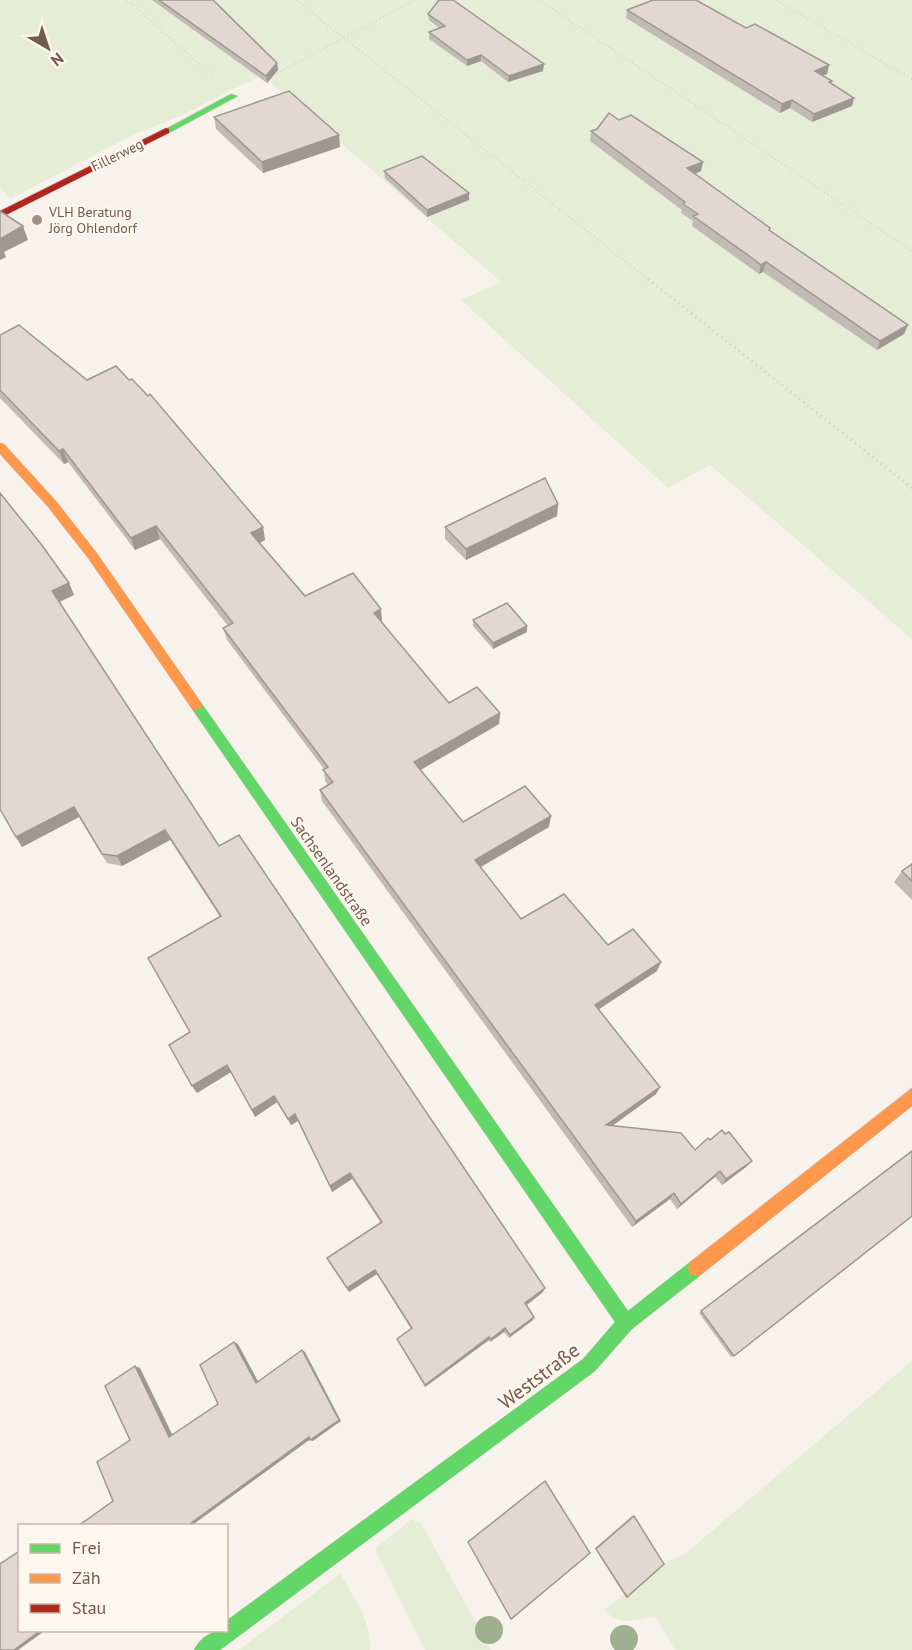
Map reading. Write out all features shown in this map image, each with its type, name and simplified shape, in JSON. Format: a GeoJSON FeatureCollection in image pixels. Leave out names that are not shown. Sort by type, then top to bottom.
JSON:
{"type":"FeatureCollection","features":[{"type":"Feature","properties":{"kind":"street","name":"Fillerweg"},"geometry":{"type":"LineString","coordinates":[[0,215],[234,96]]}},
{"type":"Feature","properties":{"kind":"street","name":"Sachsenlandstraße"},"geometry":{"type":"LineString","coordinates":[[0,447],[52,504],[92,555],[626,1323]]}},
{"type":"Feature","properties":{"kind":"street","name":"Weststraße"},"geometry":{"type":"LineString","coordinates":[[204,1650],[589,1365],[626,1323],[912,1096]]}},
{"type":"Feature","properties":{"kind":"path"},"geometry":{"type":"LineString","coordinates":[[127,0],[234,96],[415,0]]}},
{"type":"Feature","properties":{"kind":"path"},"geometry":{"type":"LineString","coordinates":[[296,0],[912,488]]}},
{"type":"Feature","properties":{"kind":"path"},"geometry":{"type":"LineString","coordinates":[[539,0],[912,250]]}},
{"type":"Feature","properties":{"kind":"path"},"geometry":{"type":"LineString","coordinates":[[776,0],[912,79]]}},
{"type":"Feature","properties":{"kind":"green space"},"geometry":{"type":"Polygon","coordinates":[[[0,0],[912,0],[912,639],[710,465],[668,488],[461,300],[501,282],[262,75],[180,116],[133,135],[10,199],[0,187],[0,0]]]}},
{"type":"Feature","properties":{"kind":"green space"},"geometry":{"type":"Polygon","coordinates":[[[912,1361],[912,1650],[675,1650],[655,1616],[628,1621],[615,1618],[604,1610],[662,1564],[685,1554],[912,1361]]]}},
{"type":"Feature","properties":{"kind":"green space"},"geometry":{"type":"Polygon","coordinates":[[[412,1519],[421,1523],[491,1650],[425,1650],[375,1549],[412,1519]]]}},
{"type":"Feature","properties":{"kind":"green space"},"geometry":{"type":"Polygon","coordinates":[[[340,1574],[365,1620],[370,1650],[239,1650],[340,1574]]]}},
{"type":"Feature","properties":{"kind":"building"},"geometry":{"type":"Polygon","coordinates":[[[159,0],[213,0],[277,63],[266,76],[159,0]]]}},
{"type":"Feature","properties":{"kind":"building"},"geometry":{"type":"Polygon","coordinates":[[[439,0],[453,0],[544,64],[509,76],[481,55],[467,60],[429,32],[445,26],[428,14],[439,0]]]}},
{"type":"Feature","properties":{"kind":"building"},"geometry":{"type":"Polygon","coordinates":[[[653,0],[696,0],[746,28],[755,24],[829,65],[815,71],[854,98],[814,114],[792,100],[782,104],[627,10],[653,0]]]}},
{"type":"Feature","properties":{"kind":"building"},"geometry":{"type":"Polygon","coordinates":[[[289,91],[339,135],[262,162],[214,117],[289,91]]]}},
{"type":"Feature","properties":{"kind":"building"},"geometry":{"type":"Polygon","coordinates":[[[609,113],[619,120],[631,115],[703,162],[687,168],[770,228],[769,230],[908,325],[880,341],[766,262],[761,265],[693,216],[698,214],[683,204],[685,202],[591,131],[597,129],[609,113]]]}},
{"type":"Feature","properties":{"kind":"building"},"geometry":{"type":"Polygon","coordinates":[[[422,156],[469,193],[427,210],[384,171],[422,156]]]}},
{"type":"Feature","properties":{"kind":"building"},"geometry":{"type":"Polygon","coordinates":[[[0,211],[23,226],[0,239],[0,211]]]}},
{"type":"Feature","properties":{"kind":"building"},"geometry":{"type":"Polygon","coordinates":[[[19,325],[87,380],[116,366],[148,396],[150,394],[263,527],[251,533],[305,596],[353,573],[381,609],[374,613],[449,703],[477,687],[500,713],[414,762],[463,822],[525,786],[551,816],[475,860],[521,919],[564,894],[608,945],[633,929],[661,962],[595,1005],[660,1087],[606,1125],[681,1133],[695,1150],[708,1138],[710,1140],[722,1130],[725,1134],[729,1132],[752,1161],[726,1179],[720,1171],[681,1204],[674,1193],[636,1221],[320,790],[333,782],[323,770],[328,767],[223,628],[233,623],[156,526],[131,538],[63,449],[59,451],[0,390],[0,335],[19,325]]]}},
{"type":"Feature","properties":{"kind":"building"},"geometry":{"type":"Polygon","coordinates":[[[545,478],[558,504],[466,549],[445,527],[545,478]]]}},
{"type":"Feature","properties":{"kind":"building"},"geometry":{"type":"Polygon","coordinates":[[[0,493],[69,583],[52,591],[219,846],[239,835],[545,1288],[525,1303],[534,1317],[510,1335],[505,1328],[491,1339],[489,1337],[425,1385],[397,1339],[412,1328],[375,1270],[347,1288],[327,1258],[382,1222],[350,1173],[330,1186],[295,1114],[288,1119],[274,1096],[252,1110],[227,1065],[192,1086],[169,1045],[190,1032],[148,958],[221,916],[165,830],[117,856],[102,854],[74,807],[16,837],[0,809],[0,493]]]}},
{"type":"Feature","properties":{"kind":"building"},"geometry":{"type":"Polygon","coordinates":[[[507,603],[527,626],[493,643],[473,620],[507,603]]]}},
{"type":"Feature","properties":{"kind":"building"},"geometry":{"type":"Polygon","coordinates":[[[912,864],[912,881],[902,871],[912,864]]]}},
{"type":"Feature","properties":{"kind":"building"},"geometry":{"type":"Polygon","coordinates":[[[912,1151],[912,1216],[734,1356],[701,1311],[912,1151]]]}},
{"type":"Feature","properties":{"kind":"building"},"geometry":{"type":"Polygon","coordinates":[[[234,1342],[256,1383],[302,1350],[339,1420],[310,1440],[309,1437],[190,1524],[81,1524],[113,1501],[97,1462],[130,1440],[105,1386],[135,1366],[169,1437],[218,1404],[200,1365],[234,1342]]]}},
{"type":"Feature","properties":{"kind":"building"},"geometry":{"type":"Polygon","coordinates":[[[545,1481],[590,1553],[511,1619],[468,1542],[545,1481]]]}},
{"type":"Feature","properties":{"kind":"building"},"geometry":{"type":"Polygon","coordinates":[[[634,1516],[664,1564],[627,1597],[596,1549],[634,1516]]]}},
{"type":"Feature","properties":{"kind":"building"},"geometry":{"type":"Polygon","coordinates":[[[18,1552],[18,1632],[38,1632],[14,1650],[0,1650],[0,1564],[18,1552]]]}},
{"type":"Feature","properties":{"kind":"traffic: fast"},"geometry":{"type":"LineString","coordinates":[[166,131],[234,96]]}},
{"type":"Feature","properties":{"kind":"traffic: fast"},"geometry":{"type":"LineString","coordinates":[[196,705],[626,1323]]}},
{"type":"Feature","properties":{"kind":"traffic: fast"},"geometry":{"type":"LineString","coordinates":[[204,1650],[589,1365],[626,1323],[696,1268]]}},
{"type":"Feature","properties":{"kind":"traffic: slow"},"geometry":{"type":"LineString","coordinates":[[0,447],[52,504],[92,555],[196,705]]}},
{"type":"Feature","properties":{"kind":"traffic: slow"},"geometry":{"type":"LineString","coordinates":[[696,1268],[912,1096]]}},
{"type":"Feature","properties":{"kind":"traffic: jam"},"geometry":{"type":"LineString","coordinates":[[0,215],[166,131]]}},
{"type":"Feature","properties":{"kind":"place","name":"VLH Beratung Jörg Ohlendorf"},"geometry":{"type":"Point","coordinates":[37,220]}}]}
